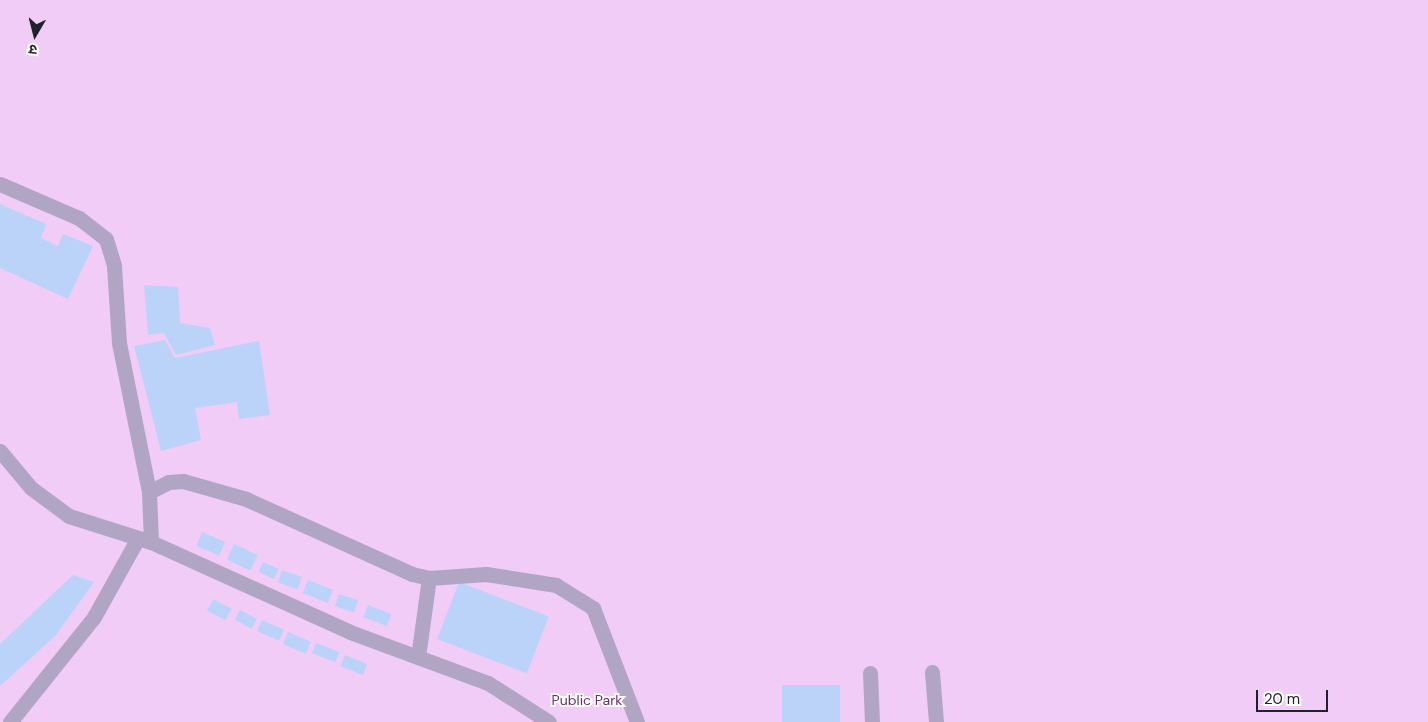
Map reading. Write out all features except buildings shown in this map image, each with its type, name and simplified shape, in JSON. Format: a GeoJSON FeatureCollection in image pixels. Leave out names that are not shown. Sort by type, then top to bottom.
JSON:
{"type":"FeatureCollection","features":[{"type":"Feature","properties":{"kind":"lane"},"geometry":{"type":"LineString","coordinates":[[0,184],[79,218],[106,239],[114,266],[119,343],[149,492],[144,540],[94,617],[10,722]]}},
{"type":"Feature","properties":{"kind":"lane"},"geometry":{"type":"LineString","coordinates":[[0,451],[31,488],[69,516],[144,540],[350,632],[488,683],[549,722]]}},
{"type":"Feature","properties":{"kind":"lane"},"geometry":{"type":"LineString","coordinates":[[149,492],[169,482],[207,486],[381,563],[429,578],[486,574],[556,585],[593,608],[637,722]]}},
{"type":"Feature","properties":{"kind":"lane"},"geometry":{"type":"LineString","coordinates":[[418,657],[429,578]]}},
{"type":"Feature","properties":{"kind":"lane"},"geometry":{"type":"LineString","coordinates":[[932,672],[936,722]]}},
{"type":"Feature","properties":{"kind":"lane"},"geometry":{"type":"LineString","coordinates":[[870,673],[872,722]]}},
{"type":"Feature","properties":{"kind":"green space","name":"Public Park"},"geometry":{"type":"Polygon","coordinates":[[[0,0],[1428,0],[1428,722],[0,722],[0,0]]]}}]}
